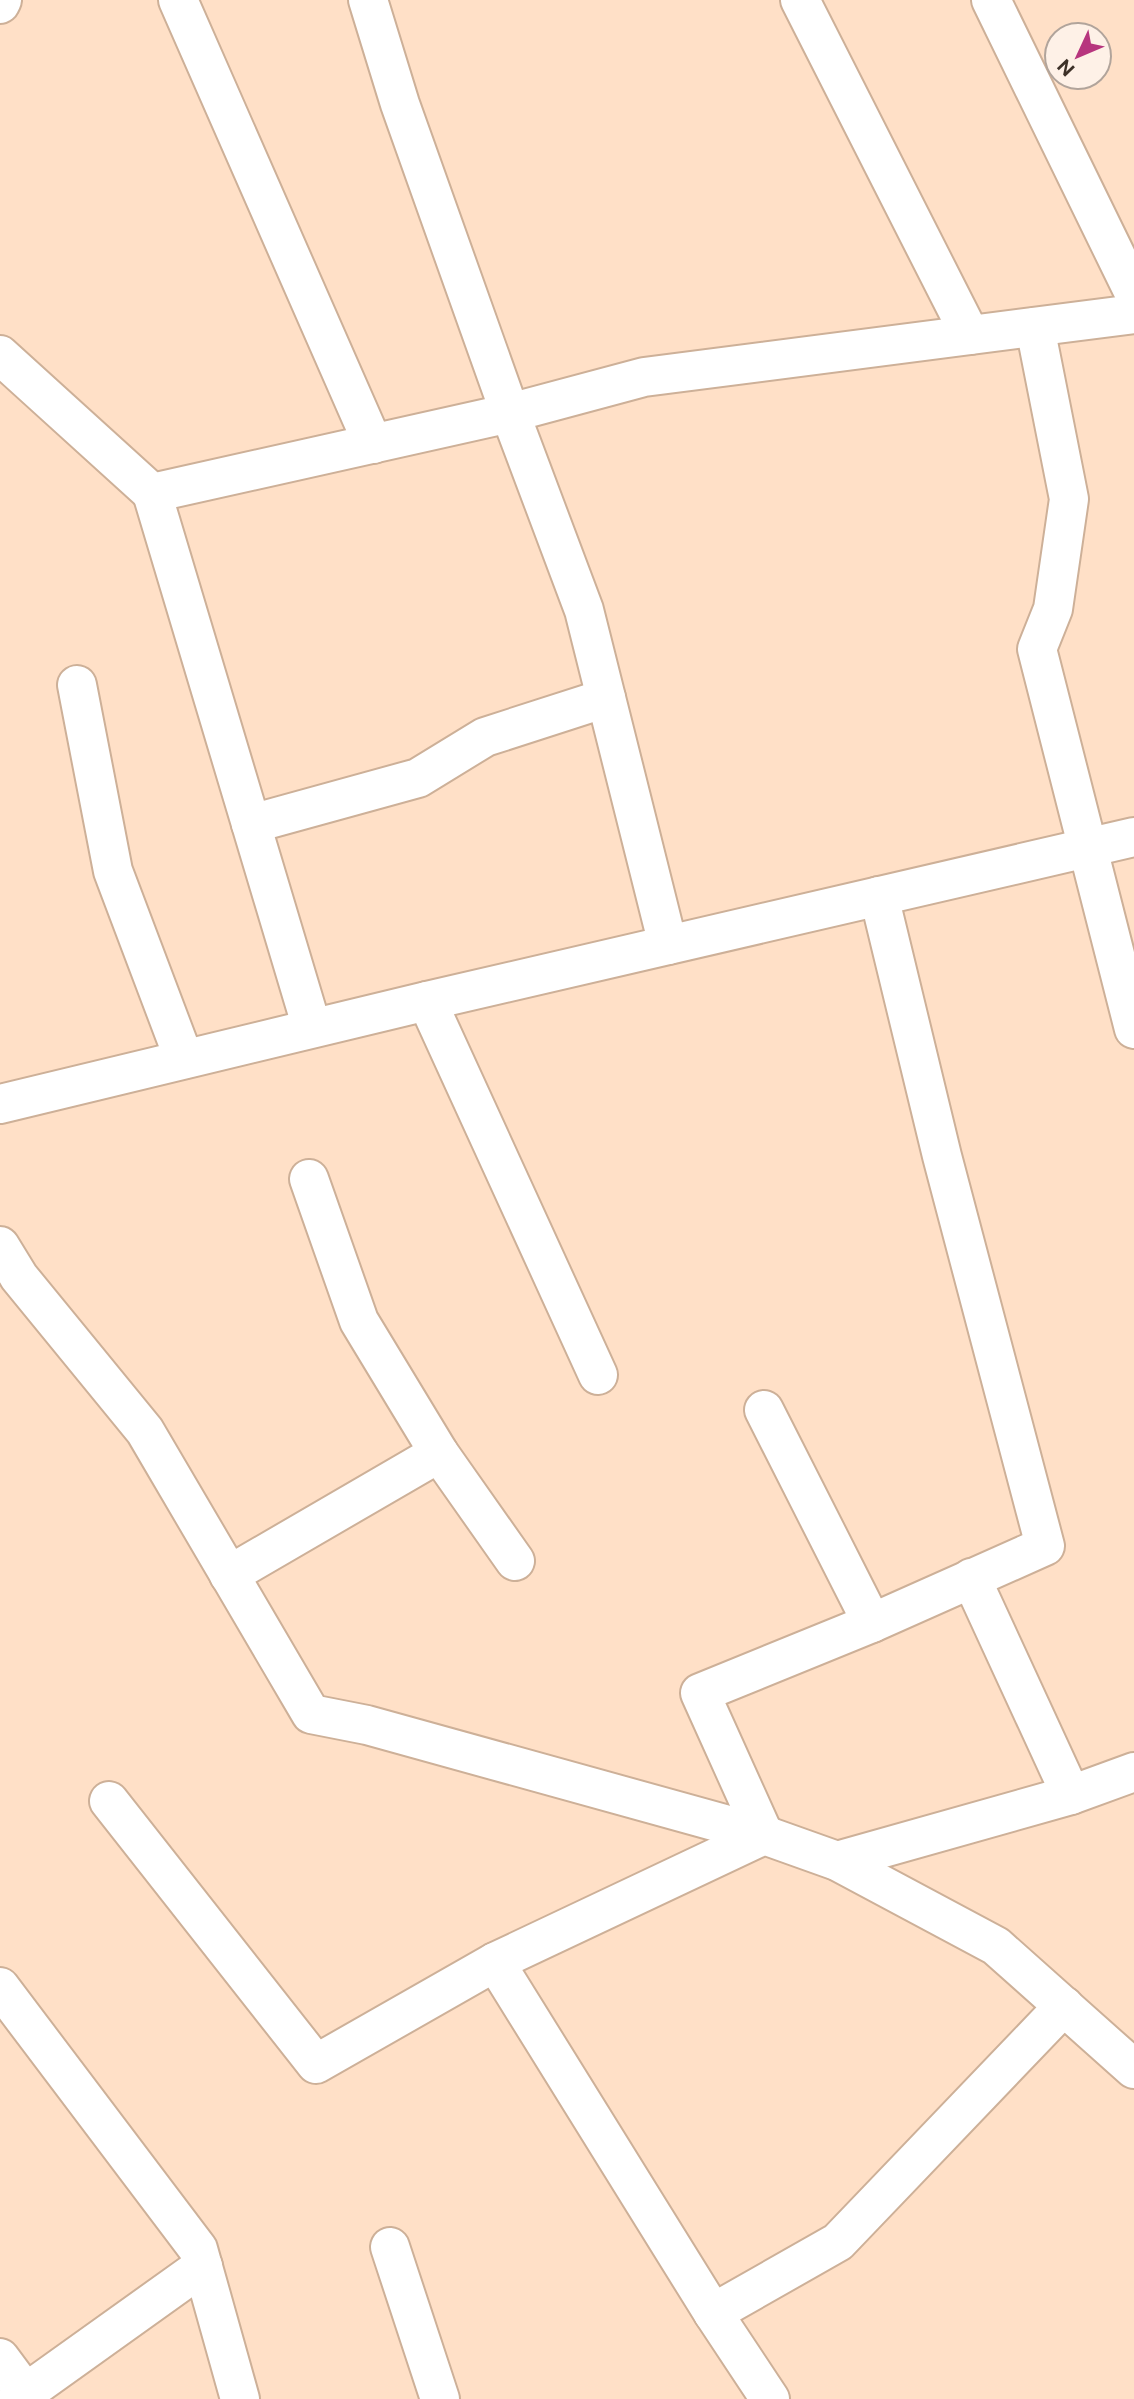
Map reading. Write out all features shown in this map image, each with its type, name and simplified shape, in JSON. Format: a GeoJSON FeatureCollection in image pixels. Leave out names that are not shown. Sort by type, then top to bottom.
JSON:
{"type":"FeatureCollection","features":[{"type":"Feature","properties":{"kind":"street"},"geometry":{"type":"LineString","coordinates":[[178,0],[373,444]]}},
{"type":"Feature","properties":{"kind":"street"},"geometry":{"type":"LineString","coordinates":[[368,0],[400,104],[510,414],[584,610],[668,945]]}},
{"type":"Feature","properties":{"kind":"street"},"geometry":{"type":"LineString","coordinates":[[800,0],[970,335]]}},
{"type":"Feature","properties":{"kind":"street"},"geometry":{"type":"LineString","coordinates":[[990,0],[1134,293]]}},
{"type":"Feature","properties":{"kind":"street"},"geometry":{"type":"LineString","coordinates":[[152,493],[510,414],[643,377],[1134,314]]}},
{"type":"Feature","properties":{"kind":"street"},"geometry":{"type":"LineString","coordinates":[[1035,327],[1069,499],[1053,609],[1037,649],[1134,1029]]}},
{"type":"Feature","properties":{"kind":"street"},"geometry":{"type":"LineString","coordinates":[[0,355],[152,493],[312,1028]]}},
{"type":"Feature","properties":{"kind":"street"},"geometry":{"type":"LineString","coordinates":[[78,685],[113,871],[184,1059]]}},
{"type":"Feature","properties":{"kind":"street"},"geometry":{"type":"LineString","coordinates":[[251,824],[418,778],[485,737],[606,698]]}},
{"type":"Feature","properties":{"kind":"street"},"geometry":{"type":"LineString","coordinates":[[0,1104],[426,1001],[1134,837]]}},
{"type":"Feature","properties":{"kind":"street"},"geometry":{"type":"LineString","coordinates":[[764,1835],[700,1693],[872,1623],[1045,1546],[942,1156],[879,896]]}},
{"type":"Feature","properties":{"kind":"street"},"geometry":{"type":"LineString","coordinates":[[426,1001],[598,1375]]}},
{"type":"Feature","properties":{"kind":"street"},"geometry":{"type":"LineString","coordinates":[[309,1179],[359,1321],[439,1452],[515,1561]]}},
{"type":"Feature","properties":{"kind":"street"},"geometry":{"type":"LineString","coordinates":[[0,1245],[19,1277],[145,1431],[311,1714],[367,1725],[764,1835],[837,1861],[996,1946],[1134,2069]]}},
{"type":"Feature","properties":{"kind":"street"},"geometry":{"type":"LineString","coordinates":[[764,1410],[872,1623]]}},
{"type":"Feature","properties":{"kind":"street"},"geometry":{"type":"LineString","coordinates":[[229,1575],[439,1452]]}},
{"type":"Feature","properties":{"kind":"street"},"geometry":{"type":"LineString","coordinates":[[971,1578],[1071,1796]]}},
{"type":"Feature","properties":{"kind":"street"},"geometry":{"type":"LineString","coordinates":[[837,1861],[1071,1796],[1134,1772]]}},
{"type":"Feature","properties":{"kind":"street"},"geometry":{"type":"LineString","coordinates":[[109,1801],[316,2064],[495,1962],[764,1835]]}},
{"type":"Feature","properties":{"kind":"street"},"geometry":{"type":"LineString","coordinates":[[495,1962],[713,2313],[770,2399]]}},
{"type":"Feature","properties":{"kind":"street"},"geometry":{"type":"LineString","coordinates":[[0,1987],[198,2249],[240,2399]]}},
{"type":"Feature","properties":{"kind":"street"},"geometry":{"type":"LineString","coordinates":[[713,2313],[838,2242],[1064,2006]]}},
{"type":"Feature","properties":{"kind":"street"},"geometry":{"type":"LineString","coordinates":[[390,2248],[440,2399]]}},
{"type":"Feature","properties":{"kind":"street"},"geometry":{"type":"LineString","coordinates":[[0,2358],[21,2396],[203,2266]]}}]}
